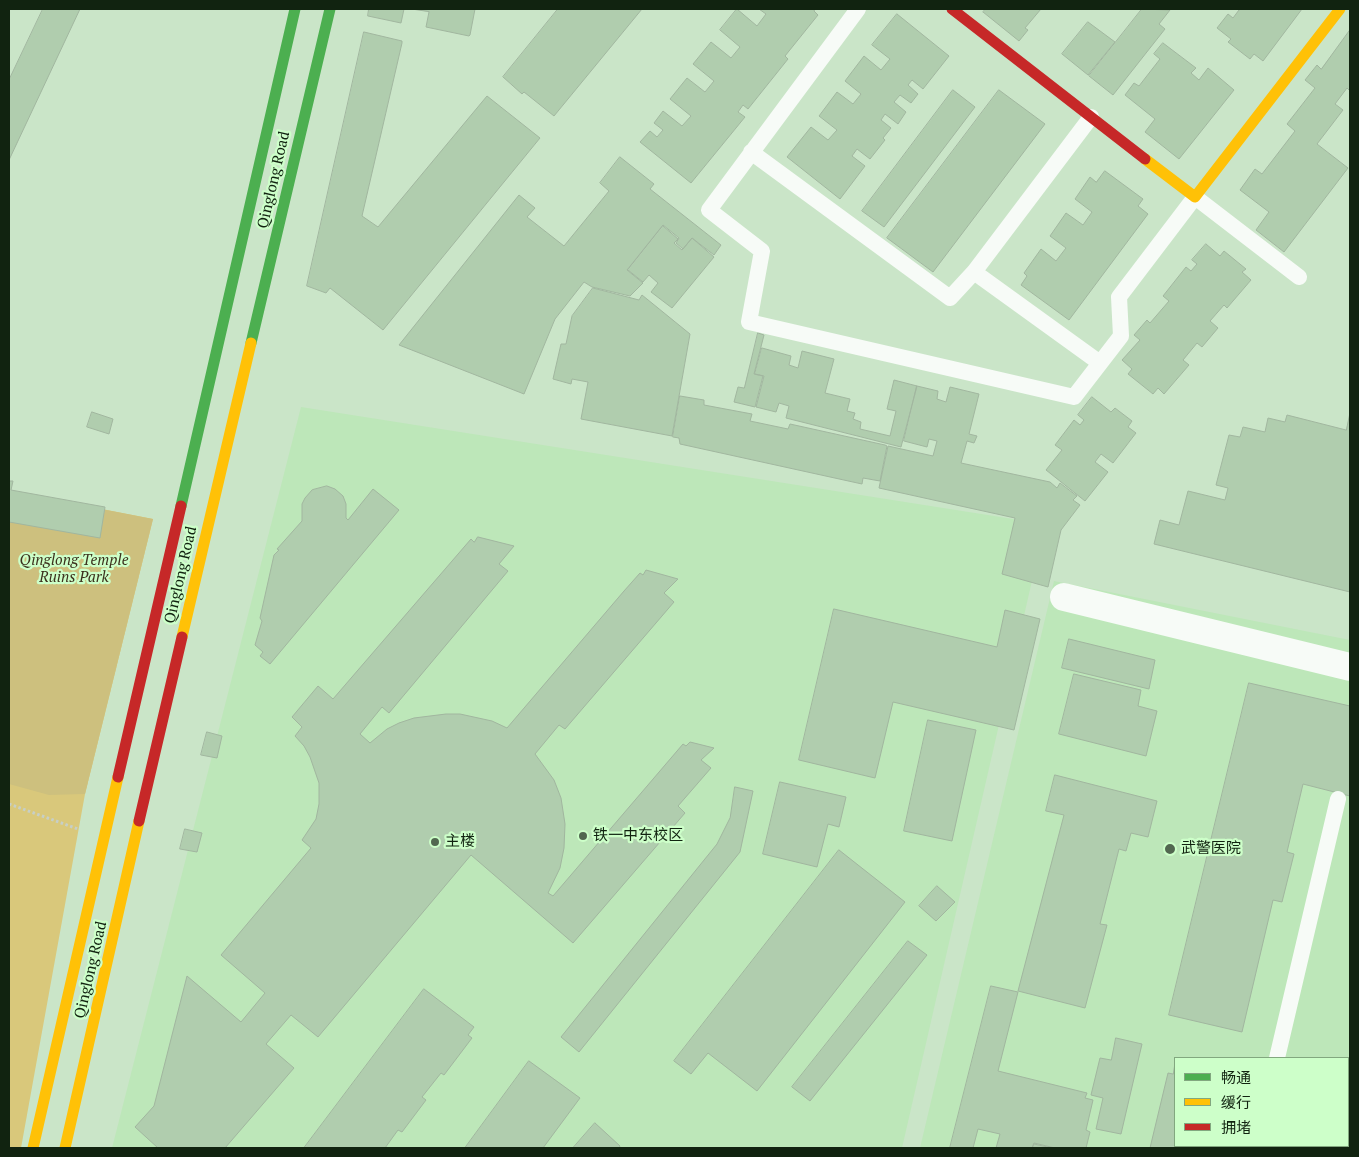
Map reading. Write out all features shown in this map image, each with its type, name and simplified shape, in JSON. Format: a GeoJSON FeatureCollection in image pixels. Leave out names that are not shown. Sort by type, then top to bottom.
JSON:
{"type":"FeatureCollection","features":[{"type":"Feature","properties":{"kind":"street","name":"Qinglong Road"},"geometry":{"type":"LineString","coordinates":[[32,1148],[295,9]]}},
{"type":"Feature","properties":{"kind":"street","name":"Qinglong Road"},"geometry":{"type":"LineString","coordinates":[[65,1148],[171,685],[330,9]]}},
{"type":"Feature","properties":{"kind":"street"},"geometry":{"type":"LineString","coordinates":[[952,9],[1195,197],[1340,9]]}},
{"type":"Feature","properties":{"kind":"street"},"geometry":{"type":"LineString","coordinates":[[1064,597],[1350,667]]}},
{"type":"Feature","properties":{"kind":"lane"},"geometry":{"type":"LineString","coordinates":[[858,9],[709,210],[762,251],[749,322],[1074,396],[1121,336],[1119,297],[1195,197],[1299,277]]}},
{"type":"Feature","properties":{"kind":"lane"},"geometry":{"type":"LineString","coordinates":[[751,152],[950,298],[974,272],[1091,117]]}},
{"type":"Feature","properties":{"kind":"lane"},"geometry":{"type":"LineString","coordinates":[[974,272],[1100,363]]}},
{"type":"Feature","properties":{"kind":"lane"},"geometry":{"type":"LineString","coordinates":[[1277,1057],[1338,799]]}},
{"type":"Feature","properties":{"kind":"path"},"geometry":{"type":"LineString","coordinates":[[9,804],[104,839]]}},
{"type":"Feature","properties":{"kind":"shaded area","name":"铁一中东校区"},"geometry":{"type":"Polygon","coordinates":[[[301,407],[1045,524],[902,1148],[112,1148],[301,407]]]}},
{"type":"Feature","properties":{"kind":"shaded area","name":"武警医院"},"geometry":{"type":"Polygon","coordinates":[[[1054,581],[1350,640],[1350,1148],[920,1148],[1054,581]]]}},
{"type":"Feature","properties":{"kind":"green space","name":"Qinglong Temple Ruins Park"},"geometry":{"type":"Polygon","coordinates":[[[9,491],[153,519],[85,794],[21,1148],[9,1148],[9,491]]]}},
{"type":"Feature","properties":{"kind":"green space","name":"Qinglong Temple Ruins Park"},"geometry":{"type":"Polygon","coordinates":[[[9,491],[153,519],[85,794],[49,795],[9,784],[9,491]]]}},
{"type":"Feature","properties":{"kind":"building"},"geometry":{"type":"Polygon","coordinates":[[[43,9],[80,9],[9,160],[9,80],[43,9]]]}},
{"type":"Feature","properties":{"kind":"building"},"geometry":{"type":"Polygon","coordinates":[[[369,9],[404,9],[401,23],[368,16],[369,9]]]}},
{"type":"Feature","properties":{"kind":"building"},"geometry":{"type":"Polygon","coordinates":[[[412,9],[475,9],[470,35],[426,27],[429,12],[412,9]]]}},
{"type":"Feature","properties":{"kind":"building"},"geometry":{"type":"Polygon","coordinates":[[[558,9],[642,9],[554,116],[524,92],[522,94],[503,77],[558,9]]]}},
{"type":"Feature","properties":{"kind":"building"},"geometry":{"type":"Polygon","coordinates":[[[737,9],[757,26],[766,14],[759,9],[815,9],[814,11],[818,15],[785,56],[788,59],[748,109],[743,105],[738,112],[745,117],[691,183],[640,142],[650,131],[657,137],[663,130],[654,123],[663,111],[682,126],[691,116],[670,99],[687,78],[705,92],[714,81],[693,64],[711,42],[731,58],[740,47],[720,30],[737,9]]]}},
{"type":"Feature","properties":{"kind":"building"},"geometry":{"type":"Polygon","coordinates":[[[986,9],[1041,9],[1025,28],[1028,30],[1019,41],[983,12],[986,9]]]}},
{"type":"Feature","properties":{"kind":"building"},"geometry":{"type":"Polygon","coordinates":[[[1142,9],[1170,10],[1159,24],[1165,29],[1113,95],[1089,76],[1142,9]]]}},
{"type":"Feature","properties":{"kind":"building"},"geometry":{"type":"Polygon","coordinates":[[[1237,9],[1302,9],[1263,61],[1254,54],[1250,59],[1228,42],[1231,39],[1217,28],[1228,14],[1233,18],[1239,10],[1237,9]]]}},
{"type":"Feature","properties":{"kind":"building"},"geometry":{"type":"Polygon","coordinates":[[[897,14],[949,56],[923,89],[912,80],[908,85],[918,94],[911,103],[900,95],[894,102],[906,112],[898,124],[885,114],[881,120],[891,128],[883,138],[885,140],[870,159],[857,149],[852,156],[865,166],[840,199],[787,157],[811,127],[828,140],[837,130],[819,116],[837,92],[853,104],[861,94],[845,81],[864,56],[881,70],[890,59],[872,45],[897,14]]]}},
{"type":"Feature","properties":{"kind":"building"},"geometry":{"type":"Polygon","coordinates":[[[1088,22],[1115,42],[1088,75],[1062,54],[1088,22]]]}},
{"type":"Feature","properties":{"kind":"building"},"geometry":{"type":"Polygon","coordinates":[[[1350,30],[1350,91],[1347,88],[1335,104],[1343,110],[1317,144],[1348,168],[1284,252],[1256,230],[1269,212],[1240,190],[1255,169],[1262,174],[1295,131],[1287,124],[1315,88],[1305,80],[1317,65],[1321,69],[1350,30]]]}},
{"type":"Feature","properties":{"kind":"building"},"geometry":{"type":"Polygon","coordinates":[[[364,32],[402,41],[362,216],[378,227],[487,96],[540,138],[383,330],[330,288],[326,293],[307,286],[364,32]]]}},
{"type":"Feature","properties":{"kind":"building"},"geometry":{"type":"Polygon","coordinates":[[[1163,43],[1196,68],[1191,73],[1199,80],[1208,68],[1234,90],[1179,159],[1145,132],[1155,119],[1125,95],[1134,83],[1139,86],[1160,59],[1154,54],[1163,43]]]}},
{"type":"Feature","properties":{"kind":"building"},"geometry":{"type":"Polygon","coordinates":[[[953,90],[975,107],[884,227],[862,211],[953,90]]]}},
{"type":"Feature","properties":{"kind":"building"},"geometry":{"type":"Polygon","coordinates":[[[999,90],[1045,124],[933,272],[887,238],[999,90]]]}},
{"type":"Feature","properties":{"kind":"building"},"geometry":{"type":"Polygon","coordinates":[[[620,157],[654,184],[650,189],[721,245],[714,255],[692,238],[683,249],[676,243],[679,238],[663,225],[627,270],[643,283],[630,296],[592,287],[584,282],[555,319],[524,394],[399,345],[519,195],[535,208],[527,217],[564,246],[609,191],[600,183],[620,157]]]}},
{"type":"Feature","properties":{"kind":"building"},"geometry":{"type":"Polygon","coordinates":[[[1105,171],[1143,199],[1138,206],[1148,214],[1069,320],[1021,285],[1027,276],[1024,273],[1041,249],[1056,261],[1066,248],[1050,236],[1066,213],[1083,225],[1092,212],[1075,199],[1090,177],[1096,182],[1105,171]]]}},
{"type":"Feature","properties":{"kind":"building"},"geometry":{"type":"Polygon","coordinates":[[[663,226],[678,239],[674,243],[682,250],[692,238],[714,257],[672,308],[651,292],[658,283],[649,275],[643,282],[628,270],[663,226]]]}},
{"type":"Feature","properties":{"kind":"building"},"geometry":{"type":"Polygon","coordinates":[[[1206,244],[1220,256],[1224,251],[1246,269],[1242,272],[1251,280],[1227,308],[1224,305],[1210,321],[1218,328],[1202,347],[1197,343],[1183,360],[1189,365],[1164,394],[1158,388],[1153,394],[1128,374],[1132,369],[1122,360],[1140,340],[1134,335],[1147,320],[1150,323],[1169,301],[1163,296],[1186,267],[1191,271],[1197,264],[1192,260],[1206,244]]]}},
{"type":"Feature","properties":{"kind":"building"},"geometry":{"type":"Polygon","coordinates":[[[593,288],[639,300],[642,295],[690,334],[672,436],[581,419],[588,382],[572,379],[571,384],[553,379],[561,344],[566,344],[572,316],[593,288]]]}},
{"type":"Feature","properties":{"kind":"building"},"geometry":{"type":"Polygon","coordinates":[[[758,333],[764,335],[754,374],[763,376],[755,407],[734,402],[738,387],[744,388],[758,333]]]}},
{"type":"Feature","properties":{"kind":"building"},"geometry":{"type":"Polygon","coordinates":[[[762,348],[791,356],[789,365],[798,368],[802,351],[834,359],[825,393],[850,399],[847,411],[855,413],[853,419],[861,422],[860,429],[890,436],[896,411],[887,409],[894,380],[917,386],[901,447],[786,418],[789,406],[779,403],[776,412],[756,407],[764,376],[755,374],[762,348]]]}},
{"type":"Feature","properties":{"kind":"building"},"geometry":{"type":"Polygon","coordinates":[[[917,386],[938,391],[937,399],[946,402],[950,387],[979,394],[969,434],[977,436],[974,443],[967,441],[961,463],[1050,482],[1057,488],[1060,483],[1077,496],[1073,500],[1080,505],[1061,530],[1048,587],[1002,574],[1015,518],[879,488],[888,446],[933,456],[937,441],[929,439],[927,447],[904,441],[917,386]]]}},
{"type":"Feature","properties":{"kind":"building"},"geometry":{"type":"Polygon","coordinates":[[[680,396],[704,400],[704,405],[752,414],[750,421],[788,429],[790,424],[885,445],[887,446],[880,481],[863,478],[862,484],[680,444],[679,438],[673,437],[680,396]]]}},
{"type":"Feature","properties":{"kind":"building"},"geometry":{"type":"Polygon","coordinates":[[[1092,397],[1111,412],[1115,408],[1132,421],[1128,427],[1136,433],[1113,463],[1101,454],[1095,462],[1108,472],[1085,501],[1046,470],[1062,450],[1055,445],[1074,420],[1080,425],[1084,420],[1078,415],[1092,397]]]}},
{"type":"Feature","properties":{"kind":"building"},"geometry":{"type":"Polygon","coordinates":[[[92,412],[113,419],[109,434],[87,427],[92,412]]]}},
{"type":"Feature","properties":{"kind":"building"},"geometry":{"type":"Polygon","coordinates":[[[1350,413],[1350,592],[1154,544],[1160,520],[1179,525],[1188,491],[1225,500],[1228,488],[1216,485],[1229,435],[1240,437],[1243,427],[1265,432],[1268,418],[1285,422],[1287,415],[1346,430],[1350,413]]]}},
{"type":"Feature","properties":{"kind":"building"},"geometry":{"type":"Polygon","coordinates":[[[9,481],[13,481],[11,490],[105,507],[100,538],[9,522],[9,481]]]}},
{"type":"Feature","properties":{"kind":"building"},"geometry":{"type":"Polygon","coordinates":[[[327,486],[335,489],[343,496],[346,504],[346,518],[348,520],[373,489],[399,510],[270,664],[260,656],[263,652],[255,645],[262,621],[260,618],[274,555],[302,521],[302,504],[305,498],[312,490],[327,486]]]}},
{"type":"Feature","properties":{"kind":"building","name":"主楼"},"geometry":{"type":"Polygon","coordinates":[[[478,537],[514,546],[499,564],[508,571],[389,713],[382,707],[360,734],[370,743],[387,729],[399,723],[414,718],[446,714],[460,714],[492,721],[507,728],[624,591],[640,573],[643,575],[646,570],[678,579],[664,593],[674,602],[565,729],[559,725],[535,754],[554,780],[561,798],[565,824],[564,848],[560,868],[548,893],[553,896],[683,744],[686,746],[690,742],[714,748],[701,760],[711,768],[678,806],[685,813],[573,943],[471,855],[318,1037],[291,1015],[266,1044],[294,1068],[225,1148],[158,1148],[135,1127],[154,1106],[187,976],[241,1022],[265,993],[221,955],[311,848],[302,840],[316,819],[319,804],[319,783],[310,757],[304,746],[295,736],[302,727],[292,717],[318,686],[333,699],[471,539],[474,542],[478,537]]]}},
{"type":"Feature","properties":{"kind":"building"},"geometry":{"type":"Polygon","coordinates":[[[834,609],[997,647],[1005,610],[1040,619],[1014,730],[893,702],[875,778],[799,760],[834,609]]]}},
{"type":"Feature","properties":{"kind":"building"},"geometry":{"type":"Polygon","coordinates":[[[1069,639],[1155,660],[1149,689],[1062,668],[1069,639]]]}},
{"type":"Feature","properties":{"kind":"building"},"geometry":{"type":"Polygon","coordinates":[[[1074,674],[1141,690],[1138,706],[1157,711],[1146,756],[1059,734],[1074,674]]]}},
{"type":"Feature","properties":{"kind":"building"},"geometry":{"type":"Polygon","coordinates":[[[1249,683],[1350,706],[1350,796],[1303,784],[1287,852],[1294,854],[1282,902],[1273,900],[1242,1032],[1169,1015],[1249,683]]]}},
{"type":"Feature","properties":{"kind":"building"},"geometry":{"type":"Polygon","coordinates":[[[928,720],[976,730],[952,841],[904,831],[928,720]]]}},
{"type":"Feature","properties":{"kind":"building"},"geometry":{"type":"Polygon","coordinates":[[[207,732],[222,736],[217,758],[201,755],[207,732]]]}},
{"type":"Feature","properties":{"kind":"building"},"geometry":{"type":"Polygon","coordinates":[[[1055,775],[1157,801],[1148,837],[1131,833],[1126,851],[1119,849],[1100,924],[1107,925],[1085,1008],[1018,991],[1064,815],[1046,811],[1055,775]]]}},
{"type":"Feature","properties":{"kind":"building"},"geometry":{"type":"Polygon","coordinates":[[[780,782],[846,797],[839,827],[828,824],[817,867],[763,854],[780,782]]]}},
{"type":"Feature","properties":{"kind":"building"},"geometry":{"type":"Polygon","coordinates":[[[735,787],[753,791],[740,852],[579,1052],[561,1037],[717,844],[730,818],[735,787]]]}},
{"type":"Feature","properties":{"kind":"building"},"geometry":{"type":"Polygon","coordinates":[[[185,829],[202,833],[197,852],[180,849],[185,829]]]}},
{"type":"Feature","properties":{"kind":"building"},"geometry":{"type":"Polygon","coordinates":[[[839,850],[905,902],[757,1091],[708,1053],[691,1074],[674,1061],[839,850]]]}},
{"type":"Feature","properties":{"kind":"building"},"geometry":{"type":"Polygon","coordinates":[[[937,886],[955,902],[936,921],[919,906],[937,886]]]}},
{"type":"Feature","properties":{"kind":"building"},"geometry":{"type":"Polygon","coordinates":[[[908,941],[927,955],[810,1101],[792,1087],[908,941]]]}},
{"type":"Feature","properties":{"kind":"building"},"geometry":{"type":"Polygon","coordinates":[[[991,986],[1018,992],[998,1071],[1087,1093],[1085,1098],[1093,1100],[1086,1130],[1090,1132],[1086,1148],[1055,1148],[1034,1143],[1032,1148],[996,1148],[1000,1134],[978,1129],[973,1148],[950,1148],[991,986]]]}},
{"type":"Feature","properties":{"kind":"building"},"geometry":{"type":"Polygon","coordinates":[[[424,989],[474,1027],[468,1035],[472,1038],[444,1075],[441,1073],[422,1097],[426,1100],[402,1132],[398,1130],[385,1148],[304,1148],[424,989]]]}},
{"type":"Feature","properties":{"kind":"building"},"geometry":{"type":"Polygon","coordinates":[[[1116,1038],[1142,1044],[1121,1134],[1096,1129],[1103,1098],[1091,1095],[1100,1058],[1111,1060],[1116,1038]]]}},
{"type":"Feature","properties":{"kind":"building"},"geometry":{"type":"Polygon","coordinates":[[[529,1061],[580,1098],[543,1148],[465,1148],[529,1061]]]}},
{"type":"Feature","properties":{"kind":"building"},"geometry":{"type":"Polygon","coordinates":[[[1174,1068],[1174,1147],[1210,1148],[1150,1148],[1168,1073],[1173,1074],[1174,1068]]]}},
{"type":"Feature","properties":{"kind":"building"},"geometry":{"type":"Polygon","coordinates":[[[1349,1100],[1350,1148],[1332,1148],[1349,1147],[1349,1100]]]}},
{"type":"Feature","properties":{"kind":"building"},"geometry":{"type":"Polygon","coordinates":[[[595,1123],[620,1146],[619,1148],[573,1148],[595,1123]]]}},
{"type":"Feature","properties":{"kind":"building"},"geometry":{"type":"Polygon","coordinates":[[[1034,1144],[1052,1148],[1033,1148],[1034,1144]]]}},
{"type":"Feature","properties":{"kind":"building"},"geometry":{"type":"Polygon","coordinates":[[[1253,1147],[1304,1147],[1304,1148],[1253,1147]]]}},
{"type":"Feature","properties":{"kind":"traffic: fast"},"geometry":{"type":"LineString","coordinates":[[181,506],[295,9]]}},
{"type":"Feature","properties":{"kind":"traffic: fast"},"geometry":{"type":"LineString","coordinates":[[251,343],[330,9]]}},
{"type":"Feature","properties":{"kind":"traffic: slow"},"geometry":{"type":"LineString","coordinates":[[1145,159],[1195,197],[1340,9]]}},
{"type":"Feature","properties":{"kind":"traffic: slow"},"geometry":{"type":"LineString","coordinates":[[182,637],[251,343]]}},
{"type":"Feature","properties":{"kind":"traffic: slow"},"geometry":{"type":"LineString","coordinates":[[33,1148],[118,777]]}},
{"type":"Feature","properties":{"kind":"traffic: slow"},"geometry":{"type":"LineString","coordinates":[[65,1148],[139,821]]}},
{"type":"Feature","properties":{"kind":"traffic: jam"},"geometry":{"type":"LineString","coordinates":[[952,9],[1145,159]]}},
{"type":"Feature","properties":{"kind":"traffic: jam"},"geometry":{"type":"LineString","coordinates":[[118,777],[181,506]]}},
{"type":"Feature","properties":{"kind":"traffic: jam"},"geometry":{"type":"LineString","coordinates":[[139,821],[182,637]]}},
{"type":"Feature","properties":{"kind":"place","name":"铁一中东校区"},"geometry":{"type":"Point","coordinates":[583,836]}},
{"type":"Feature","properties":{"kind":"place","name":"主楼"},"geometry":{"type":"Point","coordinates":[435,842]}},
{"type":"Feature","properties":{"kind":"place","name":"武警医院"},"geometry":{"type":"Point","coordinates":[1170,849]}}]}
